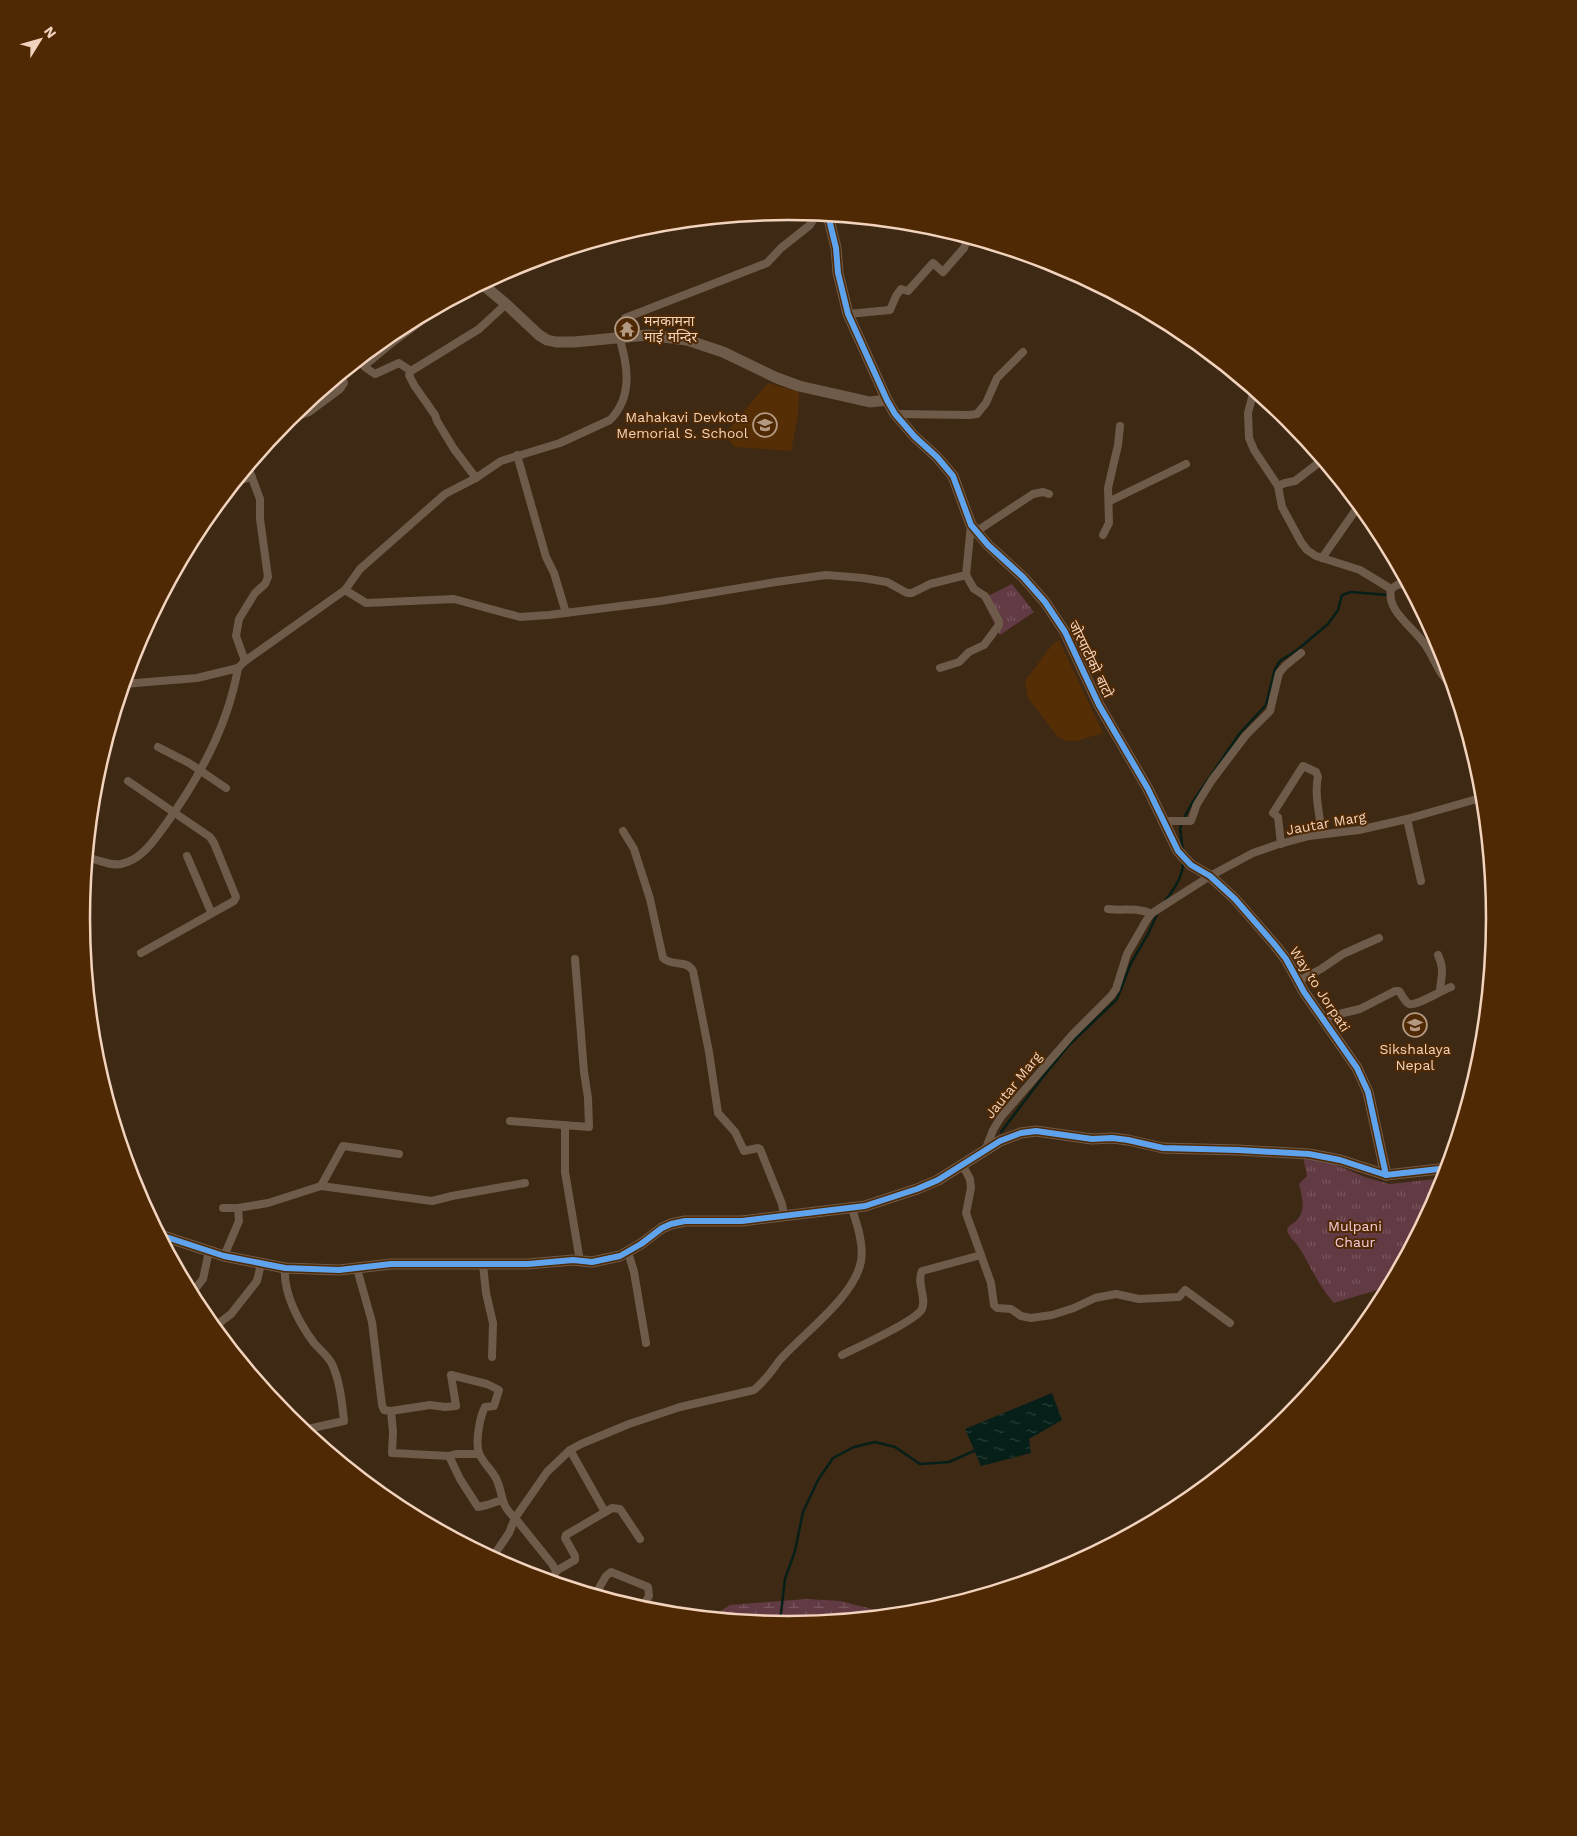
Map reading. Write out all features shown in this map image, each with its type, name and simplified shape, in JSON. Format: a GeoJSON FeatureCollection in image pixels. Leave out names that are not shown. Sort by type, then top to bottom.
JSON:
{"type":"FeatureCollection","features":[{"type":"Feature","properties":{"kind":"street"},"geometry":{"type":"LineString","coordinates":[[131,683],[197,678],[238,668],[245,661],[345,590],[360,569],[445,494],[476,478],[501,461],[560,443],[610,420],[615,415],[625,395],[627,386],[626,368],[620,337],[625,318],[767,263],[781,248],[810,225],[813,220]]}},
{"type":"Feature","properties":{"kind":"street"},"geometry":{"type":"LineString","coordinates":[[487,289],[547,340],[574,342],[648,336],[687,340],[723,352],[799,386],[870,402],[887,400],[848,314],[838,273],[836,248],[829,221]]}},
{"type":"Feature","properties":{"kind":"street"},"geometry":{"type":"LineString","coordinates":[[848,314],[890,310],[901,289],[908,291],[932,263],[943,272],[964,248],[966,242]]}},
{"type":"Feature","properties":{"kind":"street"},"geometry":{"type":"LineString","coordinates":[[476,478],[454,450],[435,415],[409,375],[479,329],[506,304]]}},
{"type":"Feature","properties":{"kind":"street"},"geometry":{"type":"LineString","coordinates":[[895,414],[978,414],[986,403],[997,378],[1023,352]]}},
{"type":"Feature","properties":{"kind":"street"},"geometry":{"type":"LineString","coordinates":[[363,364],[375,374],[399,363],[411,372]]}},
{"type":"Feature","properties":{"kind":"street"},"geometry":{"type":"LineString","coordinates":[[307,413],[340,389],[344,383],[343,381]]}},
{"type":"Feature","properties":{"kind":"street"},"geometry":{"type":"LineString","coordinates":[[1252,396],[1248,413],[1249,438],[1254,450],[1278,486],[1282,507],[1301,542],[1316,556],[1360,570],[1391,588]]}},
{"type":"Feature","properties":{"kind":"street","name":"जोरपाटीको बाटो"},"geometry":{"type":"LineString","coordinates":[[887,400],[895,414],[953,476],[974,528],[988,545],[1045,602],[1066,632],[1100,705],[1148,789],[1178,851]]}},
{"type":"Feature","properties":{"kind":"street"},"geometry":{"type":"LineString","coordinates":[[1103,535],[1109,523],[1110,501],[1108,488],[1118,445],[1120,426]]}},
{"type":"Feature","properties":{"kind":"street"},"geometry":{"type":"LineString","coordinates":[[517,455],[546,557],[554,573],[566,613]]}},
{"type":"Feature","properties":{"kind":"street"},"geometry":{"type":"LineString","coordinates":[[1278,486],[1295,481],[1319,463]]}},
{"type":"Feature","properties":{"kind":"street"},"geometry":{"type":"LineString","coordinates":[[1110,501],[1186,464]]}},
{"type":"Feature","properties":{"kind":"street"},"geometry":{"type":"LineString","coordinates":[[245,661],[236,636],[239,619],[255,593],[265,584],[268,577],[260,519],[260,499],[250,473]]}},
{"type":"Feature","properties":{"kind":"street"},"geometry":{"type":"LineString","coordinates":[[245,479],[252,478]]}},
{"type":"Feature","properties":{"kind":"street"},"geometry":{"type":"LineString","coordinates":[[940,668],[959,662],[969,652],[984,645],[999,625],[999,621],[985,596],[974,589],[966,575],[974,528],[1033,494],[1043,492],[1049,494]]}},
{"type":"Feature","properties":{"kind":"street"},"geometry":{"type":"LineString","coordinates":[[1322,558],[1355,511]]}},
{"type":"Feature","properties":{"kind":"street"},"geometry":{"type":"LineString","coordinates":[[345,590],[366,603],[454,599],[520,617],[661,601],[826,575],[887,582],[907,593],[912,593],[930,584],[966,575]]}},
{"type":"Feature","properties":{"kind":"street"},"geometry":{"type":"LineString","coordinates":[[1391,588],[1401,584]]}},
{"type":"Feature","properties":{"kind":"street"},"geometry":{"type":"LineString","coordinates":[[1391,588],[1390,595],[1402,620],[1421,639],[1445,680]]}},
{"type":"Feature","properties":{"kind":"street"},"geometry":{"type":"LineString","coordinates":[[1162,820],[1187,822],[1194,818],[1197,804],[1229,757],[1246,735],[1270,711],[1280,673],[1284,666],[1302,653]]}},
{"type":"Feature","properties":{"kind":"street"},"geometry":{"type":"LineString","coordinates":[[93,858],[120,864],[134,859],[149,848],[175,812],[201,770],[224,720],[235,685],[238,668]]}},
{"type":"Feature","properties":{"kind":"street"},"geometry":{"type":"LineString","coordinates":[[158,748],[201,770],[226,788]]}},
{"type":"Feature","properties":{"kind":"street"},"geometry":{"type":"LineString","coordinates":[[1282,844],[1278,817],[1273,813],[1303,766],[1316,772],[1318,777],[1315,788],[1318,797],[1322,834]]}},
{"type":"Feature","properties":{"kind":"street"},"geometry":{"type":"LineString","coordinates":[[128,781],[210,837],[236,896],[234,901],[141,953]]}},
{"type":"Feature","properties":{"kind":"street","name":"Jautar Marg"},"geometry":{"type":"LineString","coordinates":[[985,1151],[993,1130],[1002,1117],[1072,1035],[1113,993],[1128,954],[1151,914],[1210,876],[1253,853],[1322,834],[1359,830],[1407,819],[1477,799]]}},
{"type":"Feature","properties":{"kind":"street"},"geometry":{"type":"LineString","coordinates":[[1407,819],[1421,881]]}},
{"type":"Feature","properties":{"kind":"street"},"geometry":{"type":"LineString","coordinates":[[623,830],[634,849],[650,899],[663,958],[671,963],[687,964],[693,971],[709,1052],[718,1114],[735,1132],[744,1151],[760,1149],[776,1186],[784,1215]]}},
{"type":"Feature","properties":{"kind":"street","name":"Way to Jorpati"},"geometry":{"type":"LineString","coordinates":[[1178,851],[1191,865],[1210,876],[1235,899],[1275,945],[1358,1068],[1368,1092],[1386,1175]]}},
{"type":"Feature","properties":{"kind":"street"},"geometry":{"type":"LineString","coordinates":[[187,856],[212,912]]}},
{"type":"Feature","properties":{"kind":"street"},"geometry":{"type":"LineString","coordinates":[[1108,909],[1138,910],[1151,914]]}},
{"type":"Feature","properties":{"kind":"street"},"geometry":{"type":"LineString","coordinates":[[1298,981],[1321,969],[1343,954],[1378,938]]}},
{"type":"Feature","properties":{"kind":"street"},"geometry":{"type":"LineString","coordinates":[[1438,955],[1442,964],[1443,974],[1440,981],[1440,991]]}},
{"type":"Feature","properties":{"kind":"street"},"geometry":{"type":"LineString","coordinates":[[510,1121],[589,1126],[575,959]]}},
{"type":"Feature","properties":{"kind":"street"},"geometry":{"type":"LineString","coordinates":[[1323,1018],[1360,1010],[1395,991],[1399,991],[1407,1003],[1411,1004],[1451,987]]}},
{"type":"Feature","properties":{"kind":"street"},"geometry":{"type":"LineString","coordinates":[[565,1125],[565,1172],[580,1261]]}},
{"type":"Feature","properties":{"kind":"street"},"geometry":{"type":"LineString","coordinates":[[168,1238],[224,1256],[261,1264],[285,1268],[323,1270],[357,1269],[391,1264],[483,1265],[602,1260],[628,1252],[654,1232],[671,1224],[684,1221],[742,1221],[865,1206],[938,1180],[1010,1136],[1036,1131],[1092,1139],[1112,1138],[1128,1140],[1163,1148],[1255,1150],[1309,1154],[1340,1160],[1386,1175],[1440,1169]]}},
{"type":"Feature","properties":{"kind":"street"},"geometry":{"type":"LineString","coordinates":[[321,1186],[343,1146],[398,1154]]}},
{"type":"Feature","properties":{"kind":"street"},"geometry":{"type":"LineString","coordinates":[[963,1166],[970,1180],[966,1213],[991,1283],[994,1305],[998,1308],[1011,1309],[1021,1316],[1031,1318],[1052,1315],[1074,1308],[1095,1298],[1116,1294],[1140,1299],[1179,1297],[1185,1290],[1230,1323]]}},
{"type":"Feature","properties":{"kind":"street"},"geometry":{"type":"LineString","coordinates":[[223,1208],[238,1208],[268,1203],[321,1186],[432,1201],[525,1183]]}},
{"type":"Feature","properties":{"kind":"street"},"geometry":{"type":"LineString","coordinates":[[224,1256],[239,1220],[238,1208]]}},
{"type":"Feature","properties":{"kind":"street"},"geometry":{"type":"LineString","coordinates":[[496,1552],[509,1533],[515,1518],[547,1472],[570,1450],[594,1438],[646,1418],[696,1402],[754,1390],[763,1383],[779,1362],[842,1297],[854,1278],[861,1263],[862,1250],[852,1208]]}},
{"type":"Feature","properties":{"kind":"street"},"geometry":{"type":"LineString","coordinates":[[197,1288],[203,1279],[209,1251]]}},
{"type":"Feature","properties":{"kind":"street"},"geometry":{"type":"LineString","coordinates":[[628,1252],[634,1272],[646,1343]]}},
{"type":"Feature","properties":{"kind":"street"},"geometry":{"type":"LineString","coordinates":[[842,1355],[877,1339],[919,1313],[923,1302],[920,1275],[922,1271],[981,1255]]}},
{"type":"Feature","properties":{"kind":"street"},"geometry":{"type":"LineString","coordinates":[[220,1323],[231,1314],[258,1281],[261,1264]]}},
{"type":"Feature","properties":{"kind":"street"},"geometry":{"type":"LineString","coordinates":[[483,1265],[493,1323],[492,1357]]}},
{"type":"Feature","properties":{"kind":"street"},"geometry":{"type":"LineString","coordinates":[[285,1268],[285,1283],[303,1326],[333,1366],[342,1406],[344,1421],[312,1428]]}},
{"type":"Feature","properties":{"kind":"street"},"geometry":{"type":"LineString","coordinates":[[357,1269],[372,1322],[384,1410],[391,1411],[430,1404],[445,1407],[456,1406],[451,1375],[487,1384],[499,1390],[494,1406],[485,1407],[482,1412],[477,1441],[479,1454],[498,1482],[503,1504],[556,1571]]}},
{"type":"Feature","properties":{"kind":"street"},"geometry":{"type":"LineString","coordinates":[[391,1411],[392,1453],[449,1456],[456,1454],[479,1454]]}},
{"type":"Feature","properties":{"kind":"street"},"geometry":{"type":"LineString","coordinates":[[570,1450],[605,1512]]}},
{"type":"Feature","properties":{"kind":"street"},"geometry":{"type":"LineString","coordinates":[[449,1456],[460,1479],[478,1507],[502,1500]]}},
{"type":"Feature","properties":{"kind":"street"},"geometry":{"type":"LineString","coordinates":[[555,1576],[556,1571],[575,1560],[575,1556],[564,1538],[566,1535],[612,1508],[620,1509],[640,1539]]}},
{"type":"Feature","properties":{"kind":"street"},"geometry":{"type":"LineString","coordinates":[[598,1590],[606,1576],[611,1572],[648,1587],[649,1596],[646,1602]]}},
{"type":"Feature","properties":{"kind":"shaded area","name":"Mahakavi Devkota Memorial S. School"},"geometry":{"type":"Polygon","coordinates":[[[768,383],[799,392],[798,415],[791,451],[735,447],[724,435],[768,383]]]}},
{"type":"Feature","properties":{"kind":"shaded area"},"geometry":{"type":"Polygon","coordinates":[[[1059,640],[1103,733],[1076,741],[1067,741],[1058,737],[1028,698],[1025,681],[1052,645],[1059,640]]]}},
{"type":"Feature","properties":{"kind":"green space"},"geometry":{"type":"Polygon","coordinates":[[[1012,584],[1034,612],[1000,635],[982,599],[1012,584]]]}},
{"type":"Feature","properties":{"kind":"green space","name":"Mulpani Chaur"},"geometry":{"type":"Polygon","coordinates":[[[1303,1157],[1324,1160],[1365,1177],[1389,1184],[1436,1179],[1415,1227],[1379,1289],[1334,1303],[1324,1290],[1287,1230],[1299,1218],[1301,1213],[1302,1199],[1299,1184],[1307,1176],[1303,1157]]]}},
{"type":"Feature","properties":{"kind":"green space"},"geometry":{"type":"Polygon","coordinates":[[[806,1599],[840,1601],[880,1611],[788,1616],[718,1613],[730,1605],[806,1599]]]}},
{"type":"Feature","properties":{"kind":"water"},"geometry":{"type":"Polygon","coordinates":[[[1052,1393],[1062,1420],[1029,1439],[1031,1453],[981,1466],[965,1429],[1052,1393]]]}},
{"type":"Feature","properties":{"kind":"waterway"},"geometry":{"type":"LineString","coordinates":[[1183,852],[1180,828],[1185,816],[1240,733],[1266,705],[1275,669],[1280,661],[1297,650],[1328,624],[1338,610],[1342,595],[1351,592],[1388,595]]}},
{"type":"Feature","properties":{"kind":"waterway"},"geometry":{"type":"LineString","coordinates":[[1165,901],[1180,878],[1183,862]]}},
{"type":"Feature","properties":{"kind":"waterway"},"geometry":{"type":"LineString","coordinates":[[1001,1132],[1069,1045],[1117,999],[1131,963],[1158,912]]}},
{"type":"Feature","properties":{"kind":"waterway"},"geometry":{"type":"LineString","coordinates":[[780,1616],[785,1579],[795,1551],[803,1512],[818,1480],[833,1458],[854,1447],[875,1442],[895,1447],[920,1464],[949,1462],[974,1451]]}},
{"type":"Feature","properties":{"kind":"cycle path"},"geometry":{"type":"LineString","coordinates":[[829,221],[836,248],[838,273],[848,314],[895,414],[953,476],[971,525],[988,545],[1023,577],[1045,602],[1065,632],[1099,705],[1148,789],[1178,851],[1191,865],[1210,876],[1235,899],[1275,945],[1286,959],[1304,992],[1357,1068],[1368,1092],[1386,1175]]}},
{"type":"Feature","properties":{"kind":"cycle path"},"geometry":{"type":"LineString","coordinates":[[168,1238],[224,1256],[285,1268],[339,1270],[391,1264],[528,1264],[573,1260],[592,1262],[620,1256],[641,1244],[662,1228],[685,1221],[742,1221],[865,1206],[938,1180],[1000,1141],[1021,1133],[1036,1131],[1092,1139],[1112,1138],[1128,1140],[1163,1148],[1309,1154],[1340,1160],[1386,1175],[1440,1169]]}},
{"type":"Feature","properties":{"kind":"place","name":"मनकामना माई मन्दिर"},"geometry":{"type":"Point","coordinates":[627,329]}},
{"type":"Feature","properties":{"kind":"place","name":"Mahakavi Devkota Memorial S. School"},"geometry":{"type":"Point","coordinates":[765,425]}},
{"type":"Feature","properties":{"kind":"place","name":"Sikshalaya Nepal"},"geometry":{"type":"Point","coordinates":[1415,1025]}}]}
